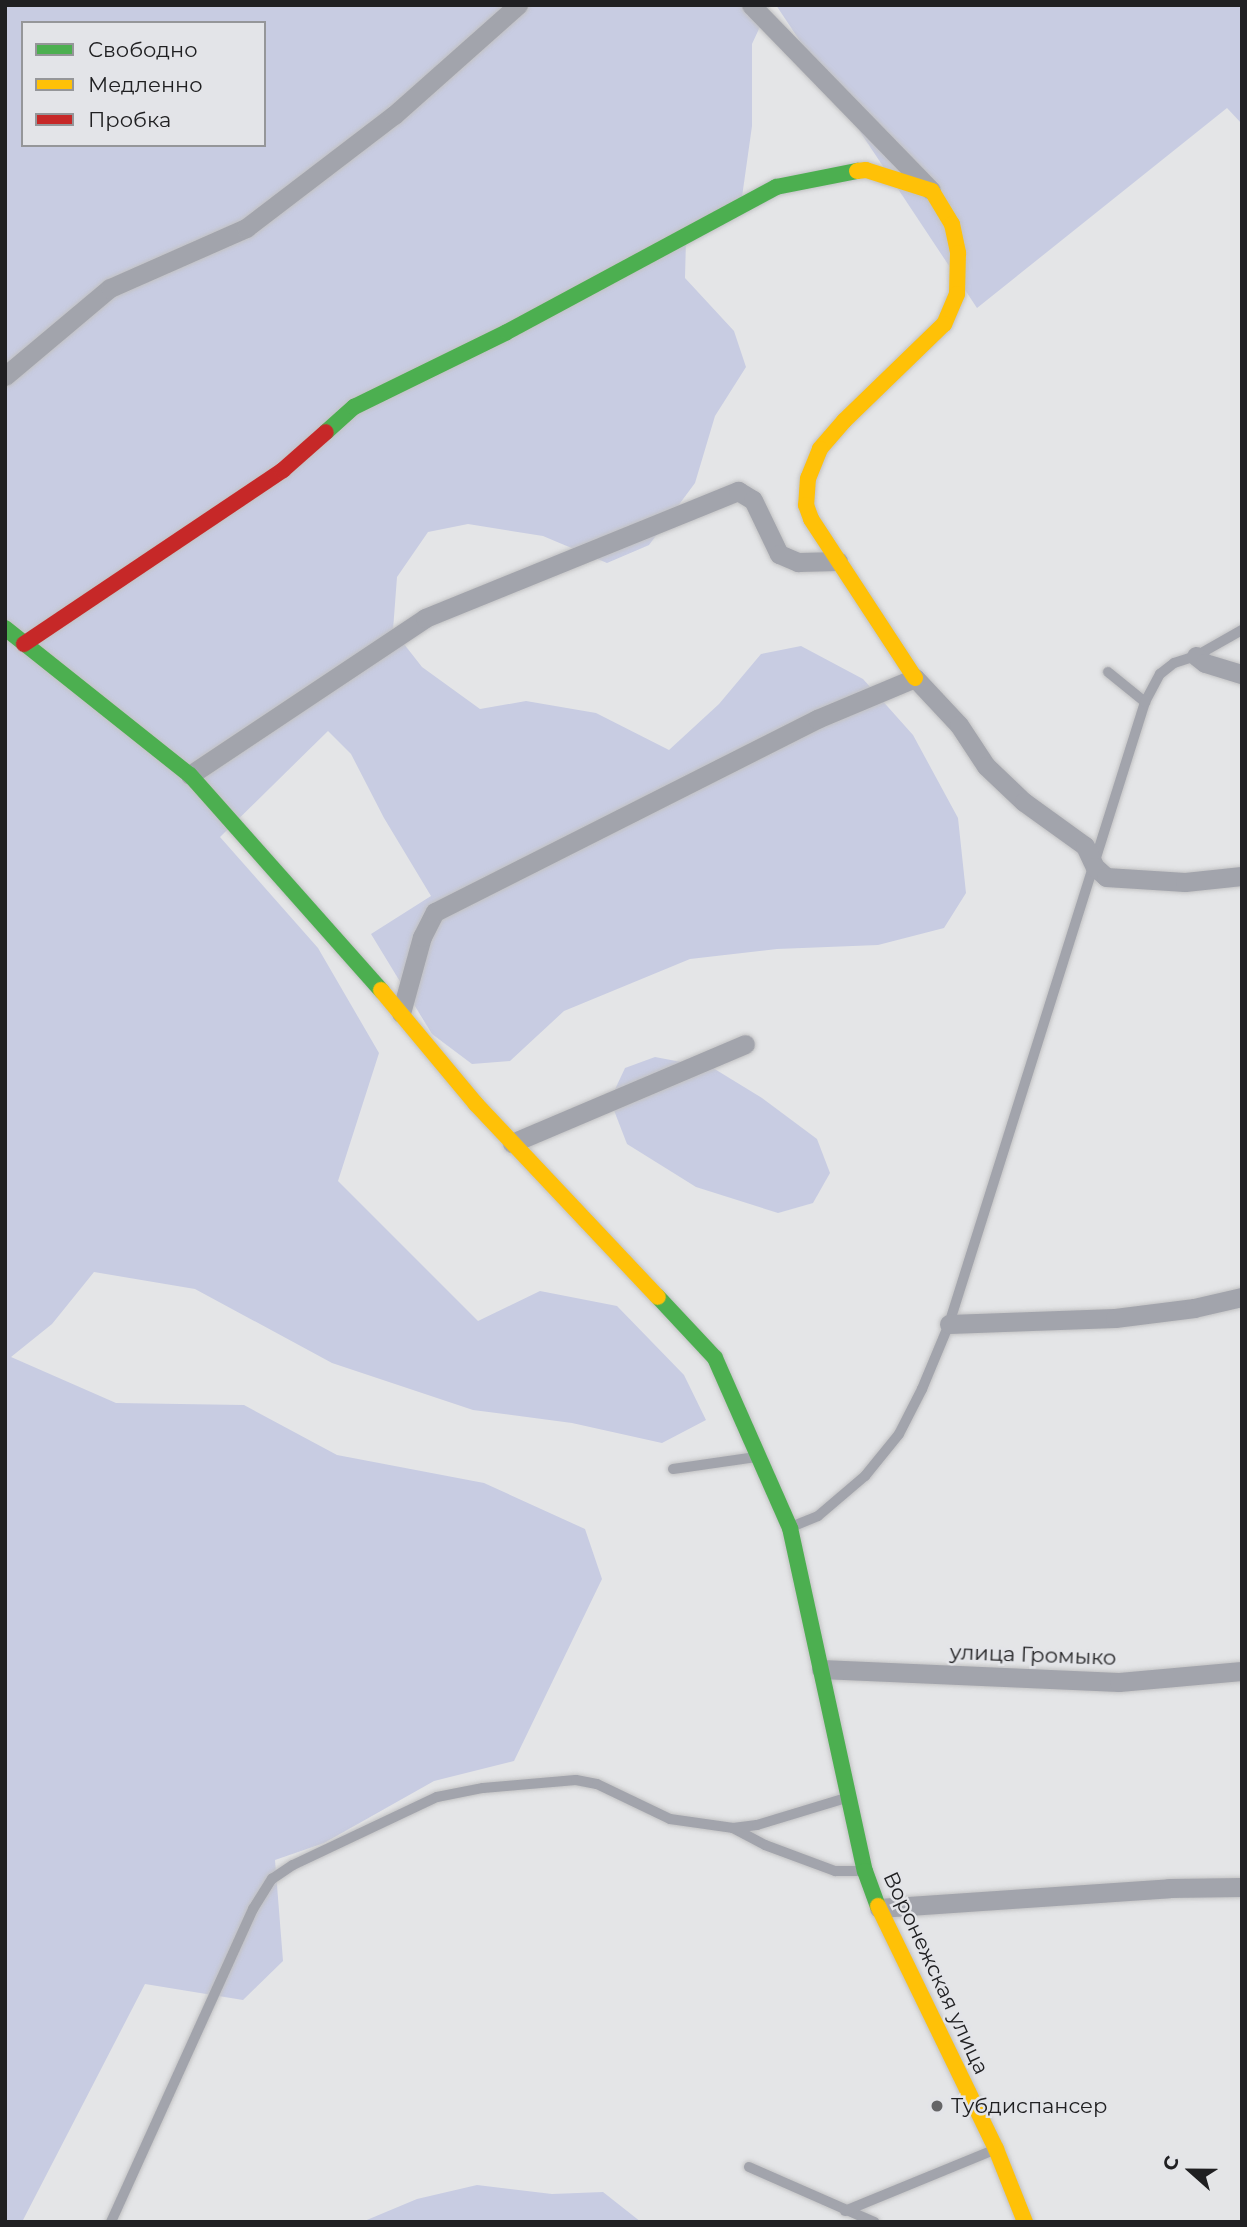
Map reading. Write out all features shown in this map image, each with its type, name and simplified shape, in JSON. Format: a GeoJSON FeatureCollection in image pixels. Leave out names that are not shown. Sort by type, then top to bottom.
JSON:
{"type":"FeatureCollection","features":[{"type":"Feature","properties":{"kind":"street"},"geometry":{"type":"LineString","coordinates":[[5,376],[110,288],[246,228],[394,115],[518,5]]}},
{"type":"Feature","properties":{"kind":"street"},"geometry":{"type":"LineString","coordinates":[[751,5],[932,191],[952,224],[958,253],[957,294],[937,332],[844,421],[820,449],[808,478],[806,505],[811,519],[915,678],[959,725],[986,766],[1024,802],[1085,846],[1095,867],[1106,877],[1123,881],[1145,879],[1185,882],[1242,876]]}},
{"type":"Feature","properties":{"kind":"street"},"geometry":{"type":"LineString","coordinates":[[24,643],[282,470],[354,407],[508,332],[776,187],[866,170],[932,191]]}},
{"type":"Feature","properties":{"kind":"street"},"geometry":{"type":"LineString","coordinates":[[190,775],[425,618],[738,491],[752,500],[779,554],[798,562],[838,561]]}},
{"type":"Feature","properties":{"kind":"street","name":"Воронежская улица"},"geometry":{"type":"LineString","coordinates":[[5,628],[190,775],[512,1143],[715,1358],[790,1528],[865,1871],[879,1908],[996,2149],[1025,2222]]}},
{"type":"Feature","properties":{"kind":"street"},"geometry":{"type":"LineString","coordinates":[[1196,656],[1205,663],[1242,674]]}},
{"type":"Feature","properties":{"kind":"street"},"geometry":{"type":"LineString","coordinates":[[401,1013],[422,937],[435,912],[805,725],[915,678]]}},
{"type":"Feature","properties":{"kind":"street"},"geometry":{"type":"LineString","coordinates":[[512,1143],[745,1044]]}},
{"type":"Feature","properties":{"kind":"street"},"geometry":{"type":"LineString","coordinates":[[949,1324],[1115,1318],[1194,1308],[1242,1297]]}},
{"type":"Feature","properties":{"kind":"street","name":"улица Громыко"},"geometry":{"type":"LineString","coordinates":[[821,1670],[1119,1682],[1242,1671]]}},
{"type":"Feature","properties":{"kind":"street"},"geometry":{"type":"LineString","coordinates":[[879,1908],[1169,1888],[1242,1887]]}},
{"type":"Feature","properties":{"kind":"lane"},"geometry":{"type":"LineString","coordinates":[[790,1528],[818,1516],[837,1503],[865,1476],[899,1434],[930,1371],[949,1324],[1145,702],[1160,674],[1174,663],[1196,656],[1242,630]]}},
{"type":"Feature","properties":{"kind":"lane"},"geometry":{"type":"LineString","coordinates":[[1108,673],[1145,702]]}},
{"type":"Feature","properties":{"kind":"lane"},"geometry":{"type":"LineString","coordinates":[[673,1469],[759,1456]]}},
{"type":"Feature","properties":{"kind":"lane"},"geometry":{"type":"LineString","coordinates":[[111,2222],[253,1909],[272,1879],[293,1865],[437,1797],[541,1782],[576,1780],[597,1784],[670,1819],[733,1828],[757,1825],[847,1798]]}},
{"type":"Feature","properties":{"kind":"lane"},"geometry":{"type":"LineString","coordinates":[[733,1828],[765,1845],[835,1871],[865,1871]]}},
{"type":"Feature","properties":{"kind":"lane"},"geometry":{"type":"LineString","coordinates":[[845,2211],[996,2149]]}},
{"type":"Feature","properties":{"kind":"lane"},"geometry":{"type":"LineString","coordinates":[[749,2167],[874,2222]]}},
{"type":"Feature","properties":{"kind":"shaded area"},"geometry":{"type":"Polygon","coordinates":[[[5,5],[770,5],[752,44],[752,126],[742,197],[686,239],[685,278],[734,331],[746,367],[715,416],[695,483],[649,545],[607,563],[543,536],[468,524],[428,532],[397,577],[393,630],[422,667],[480,709],[526,701],[596,713],[669,750],[719,704],[761,654],[801,646],[863,679],[913,735],[958,818],[966,893],[944,928],[878,945],[777,949],[690,959],[564,1011],[510,1061],[472,1064],[432,1034],[371,934],[431,896],[384,818],[351,754],[328,731],[220,837],[318,948],[379,1053],[338,1181],[478,1321],[540,1291],[617,1306],[684,1375],[706,1420],[662,1443],[572,1423],[473,1410],[332,1363],[195,1289],[94,1272],[52,1324],[11,1357],[116,1403],[244,1405],[337,1455],[484,1483],[585,1529],[602,1579],[514,1761],[434,1781],[324,1843],[275,1860],[283,1961],[243,2000],[145,1984],[22,2222],[5,2222],[5,5]]]}},
{"type":"Feature","properties":{"kind":"shaded area"},"geometry":{"type":"Polygon","coordinates":[[[776,5],[1242,5],[1242,124],[1227,108],[977,308],[776,5]]]}},
{"type":"Feature","properties":{"kind":"shaded area"},"geometry":{"type":"Polygon","coordinates":[[[655,1057],[713,1068],[762,1098],[817,1139],[830,1173],[813,1203],[778,1213],[696,1187],[627,1144],[610,1100],[625,1068],[655,1057]]]}},
{"type":"Feature","properties":{"kind":"shaded area"},"geometry":{"type":"Polygon","coordinates":[[[477,2185],[552,2194],[603,2192],[641,2222],[362,2222],[417,2199],[477,2185]]]}},
{"type":"Feature","properties":{"kind":"traffic: fast"},"geometry":{"type":"LineString","coordinates":[[326,432],[354,407],[507,332],[776,187],[857,171]]}},
{"type":"Feature","properties":{"kind":"traffic: fast"},"geometry":{"type":"LineString","coordinates":[[5,628],[190,775],[381,990]]}},
{"type":"Feature","properties":{"kind":"traffic: fast"},"geometry":{"type":"LineString","coordinates":[[658,1297],[715,1358],[790,1528],[865,1871],[878,1906]]}},
{"type":"Feature","properties":{"kind":"traffic: slow"},"geometry":{"type":"LineString","coordinates":[[857,171],[866,170],[932,191],[952,224],[958,253],[957,294],[944,324],[844,421],[820,449],[808,478],[806,505],[811,519],[915,678]]}},
{"type":"Feature","properties":{"kind":"traffic: slow"},"geometry":{"type":"LineString","coordinates":[[381,990],[476,1104],[658,1297]]}},
{"type":"Feature","properties":{"kind":"traffic: slow"},"geometry":{"type":"LineString","coordinates":[[878,1906],[996,2149],[1025,2222]]}},
{"type":"Feature","properties":{"kind":"traffic: jam"},"geometry":{"type":"LineString","coordinates":[[24,644],[283,470],[326,432]]}},
{"type":"Feature","properties":{"kind":"place","name":"Тубдиспансер"},"geometry":{"type":"Point","coordinates":[937,2106]}}]}
